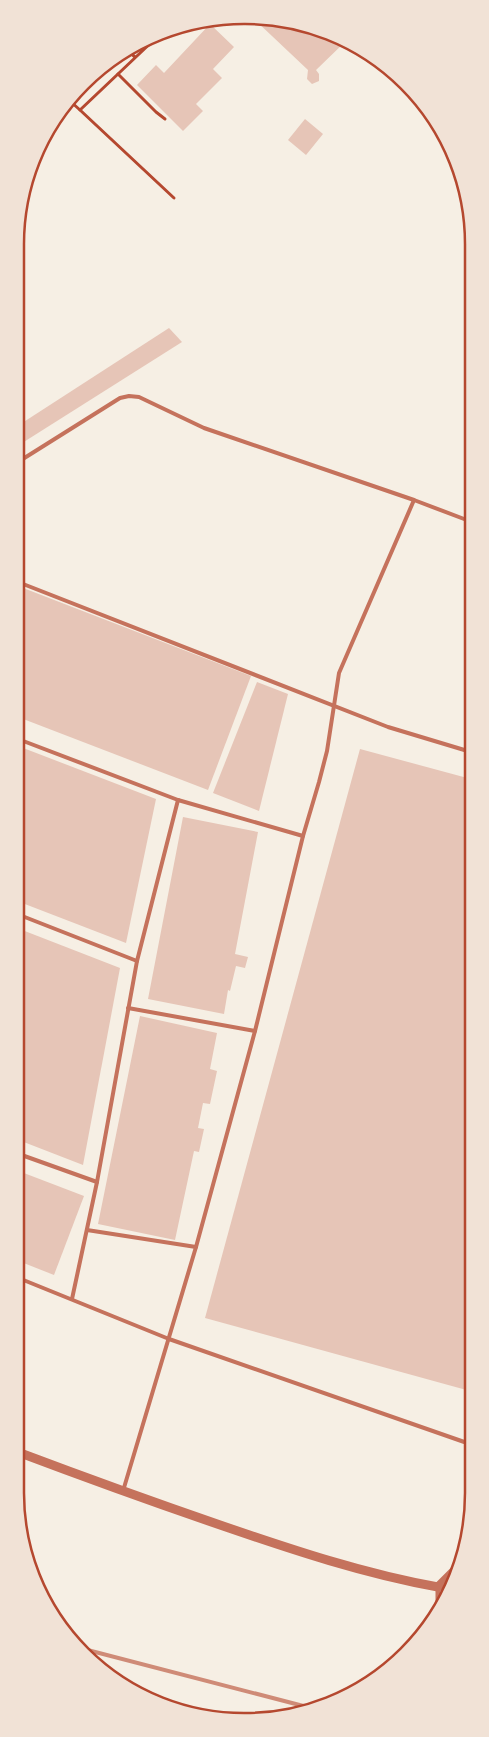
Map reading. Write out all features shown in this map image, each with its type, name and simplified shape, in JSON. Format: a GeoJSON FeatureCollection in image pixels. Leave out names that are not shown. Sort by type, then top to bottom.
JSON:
{"type":"FeatureCollection","features":[{"type":"Feature","properties":{"kind":"street"},"geometry":{"type":"LineString","coordinates":[[24,1454],[292,1550],[408,1582],[438,1587]]}},
{"type":"Feature","properties":{"kind":"street"},"geometry":{"type":"LineString","coordinates":[[438,1599],[438,1587],[448,1577]]}},
{"type":"Feature","properties":{"kind":"lane"},"geometry":{"type":"LineString","coordinates":[[24,458],[120,398],[138,397],[204,428],[465,519]]}},
{"type":"Feature","properties":{"kind":"lane"},"geometry":{"type":"LineString","coordinates":[[123,1491],[196,1247],[255,1031],[303,836],[327,750],[339,673],[414,500]]}},
{"type":"Feature","properties":{"kind":"lane"},"geometry":{"type":"LineString","coordinates":[[24,584],[388,727],[465,750]]}},
{"type":"Feature","properties":{"kind":"lane"},"geometry":{"type":"LineString","coordinates":[[24,740],[178,800],[303,836]]}},
{"type":"Feature","properties":{"kind":"lane"},"geometry":{"type":"LineString","coordinates":[[72,1299],[97,1182],[137,961],[178,800]]}},
{"type":"Feature","properties":{"kind":"lane"},"geometry":{"type":"LineString","coordinates":[[24,917],[137,961]]}},
{"type":"Feature","properties":{"kind":"lane"},"geometry":{"type":"LineString","coordinates":[[128,1008],[255,1031]]}},
{"type":"Feature","properties":{"kind":"lane"},"geometry":{"type":"LineString","coordinates":[[24,1156],[97,1182]]}},
{"type":"Feature","properties":{"kind":"lane"},"geometry":{"type":"LineString","coordinates":[[87,1230],[196,1247]]}},
{"type":"Feature","properties":{"kind":"lane"},"geometry":{"type":"LineString","coordinates":[[24,1280],[169,1339],[465,1442]]}},
{"type":"Feature","properties":{"kind":"path"},"geometry":{"type":"LineString","coordinates":[[80,110],[146,47]]}},
{"type":"Feature","properties":{"kind":"path"},"geometry":{"type":"LineString","coordinates":[[132,55],[135,58]]}},
{"type":"Feature","properties":{"kind":"path"},"geometry":{"type":"LineString","coordinates":[[118,74],[165,119]]}},
{"type":"Feature","properties":{"kind":"path"},"geometry":{"type":"LineString","coordinates":[[74,105],[174,198]]}},
{"type":"Feature","properties":{"kind":"building"},"geometry":{"type":"Polygon","coordinates":[[[259,24],[302,31],[340,46],[316,70],[319,74],[319,81],[312,84],[307,79],[308,70],[259,24]]]}},
{"type":"Feature","properties":{"kind":"building"},"geometry":{"type":"Polygon","coordinates":[[[213,26],[234,47],[213,69],[222,78],[196,104],[203,111],[183,131],[137,85],[156,65],[164,73],[207,27],[213,26]]]}},
{"type":"Feature","properties":{"kind":"building"},"geometry":{"type":"Polygon","coordinates":[[[305,119],[323,134],[306,155],[288,140],[305,119]]]}},
{"type":"Feature","properties":{"kind":"building"},"geometry":{"type":"Polygon","coordinates":[[[169,328],[182,342],[24,442],[24,422],[169,328]]]}},
{"type":"Feature","properties":{"kind":"building"},"geometry":{"type":"Polygon","coordinates":[[[24,588],[251,676],[208,790],[24,719],[24,588]]]}},
{"type":"Feature","properties":{"kind":"building"},"geometry":{"type":"Polygon","coordinates":[[[257,682],[288,694],[259,811],[213,793],[257,682]]]}},
{"type":"Feature","properties":{"kind":"building"},"geometry":{"type":"Polygon","coordinates":[[[24,748],[156,799],[126,943],[24,904],[24,748]]]}},
{"type":"Feature","properties":{"kind":"building"},"geometry":{"type":"Polygon","coordinates":[[[360,749],[465,777],[465,1390],[205,1318],[360,749]]]}},
{"type":"Feature","properties":{"kind":"building"},"geometry":{"type":"Polygon","coordinates":[[[183,817],[258,832],[235,954],[248,957],[245,968],[236,966],[230,991],[228,990],[224,1014],[148,999],[183,817]]]}},
{"type":"Feature","properties":{"kind":"building"},"geometry":{"type":"Polygon","coordinates":[[[24,931],[120,968],[83,1165],[24,1142],[24,931]]]}},
{"type":"Feature","properties":{"kind":"building"},"geometry":{"type":"Polygon","coordinates":[[[140,1016],[217,1033],[210,1069],[217,1071],[210,1104],[203,1103],[198,1128],[204,1129],[199,1152],[194,1151],[175,1240],[98,1224],[140,1016]]]}},
{"type":"Feature","properties":{"kind":"building"},"geometry":{"type":"Polygon","coordinates":[[[24,1173],[84,1196],[54,1275],[24,1263],[24,1173]]]}},
{"type":"Feature","properties":{"kind":"railway"},"geometry":{"type":"LineString","coordinates":[[90,1651],[303,1706]]}}]}
